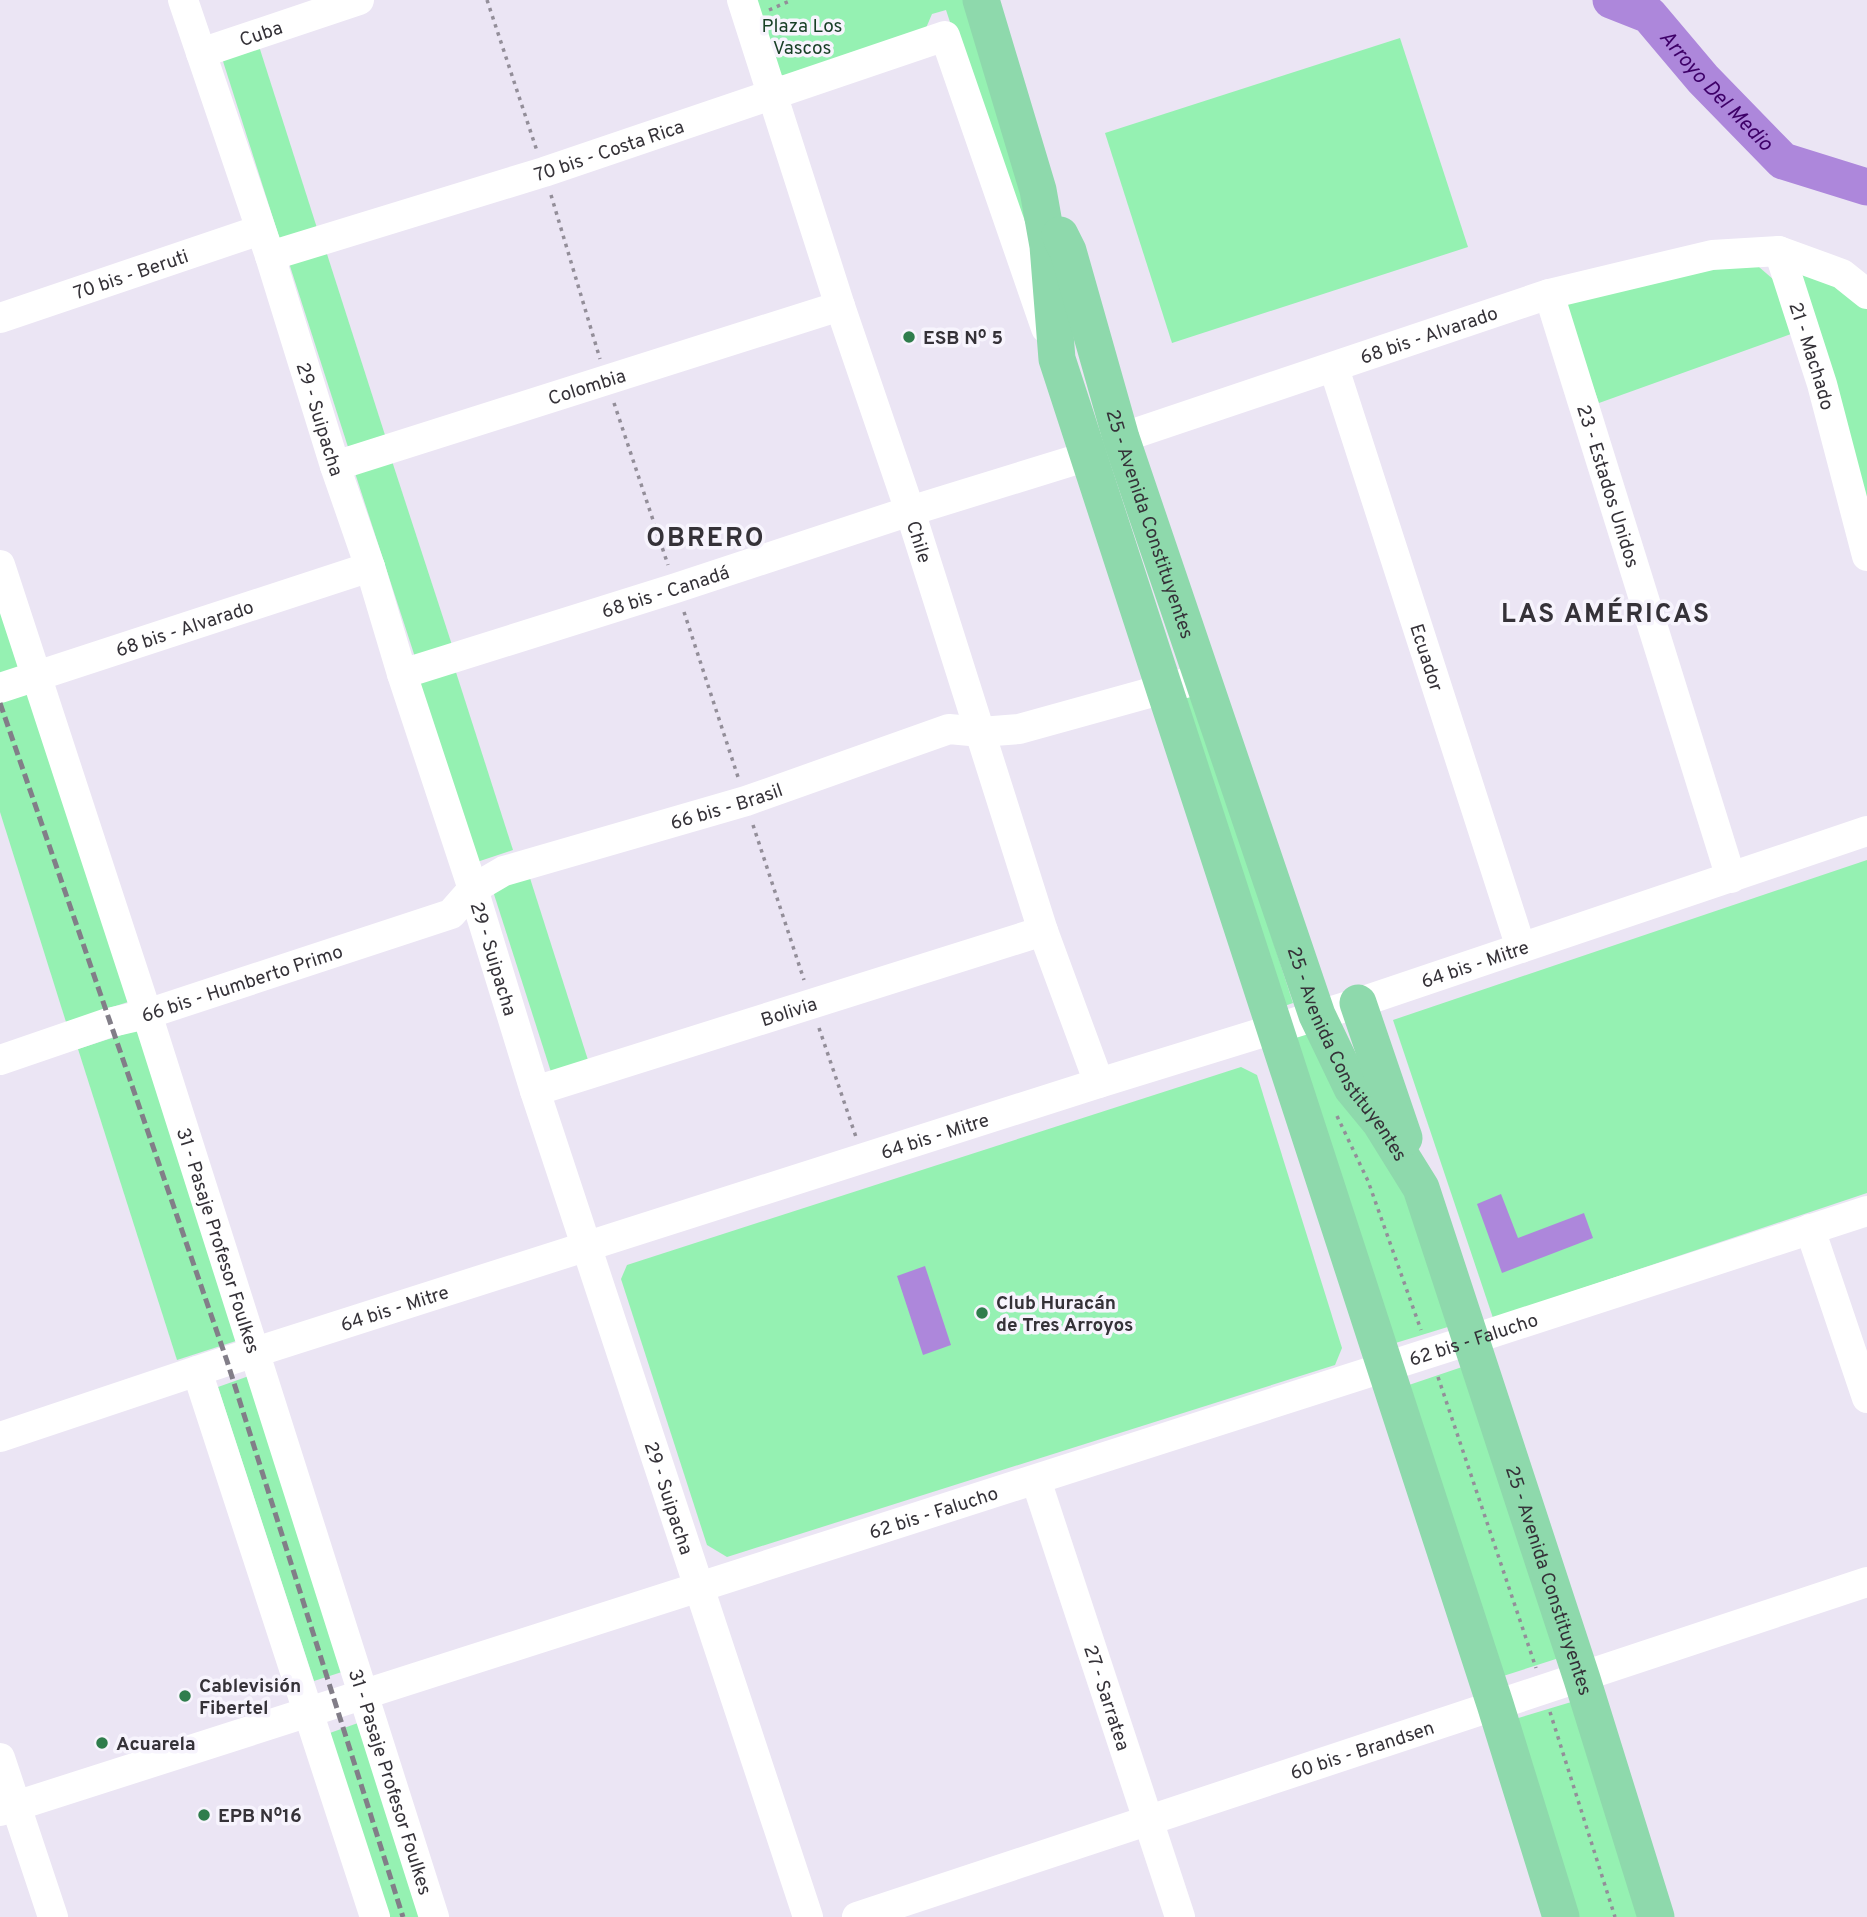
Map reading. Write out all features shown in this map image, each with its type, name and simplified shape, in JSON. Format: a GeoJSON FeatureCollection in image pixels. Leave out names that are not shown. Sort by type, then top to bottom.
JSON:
{"type":"FeatureCollection","features":[{"type":"Feature","properties":{"kind":"main road","name":"25 - Avenida Constituyentes"},"geometry":{"type":"LineString","coordinates":[[981,0],[1038,190],[1048,246],[1057,359],[1495,1704],[1560,1917]]}},
{"type":"Feature","properties":{"kind":"main road","name":"25 - Avenida Constituyentes"},"geometry":{"type":"LineString","coordinates":[[1038,190],[1068,251],[1121,438],[1317,1015],[1352,1088],[1380,1122],[1421,1188],[1583,1679],[1656,1917]]}},
{"type":"Feature","properties":{"kind":"main road"},"geometry":{"type":"LineString","coordinates":[[1359,1003],[1421,1188]]}},
{"type":"Feature","properties":{"kind":"street","name":"29 - Suipacha"},"geometry":{"type":"LineString","coordinates":[[183,0],[370,568],[586,1248],[808,1917]]}},
{"type":"Feature","properties":{"kind":"street","name":"Cuba"},"geometry":{"type":"LineString","coordinates":[[201,52],[359,0]]}},
{"type":"Feature","properties":{"kind":"street","name":"Chile"},"geometry":{"type":"LineString","coordinates":[[742,0],[840,306],[911,511],[1042,931],[1099,1083]]}},
{"type":"Feature","properties":{"kind":"street","name":"70 bis - Costa Rica"},"geometry":{"type":"LineString","coordinates":[[265,243],[544,172],[945,36]]}},
{"type":"Feature","properties":{"kind":"street","name":"25 - Avenida Constituyentes"},"geometry":{"type":"LineString","coordinates":[[945,36],[1057,359]]}},
{"type":"Feature","properties":{"kind":"street","name":"70 bis - Beruti"},"geometry":{"type":"LineString","coordinates":[[0,318],[265,243]]}},
{"type":"Feature","properties":{"kind":"street","name":"68 bis - Alvarado"},"geometry":{"type":"LineString","coordinates":[[1088,456],[1121,438],[1549,294],[1712,256],[1779,251]]}},
{"type":"Feature","properties":{"kind":"street"},"geometry":{"type":"LineString","coordinates":[[1779,251],[1842,274],[1867,294]]}},
{"type":"Feature","properties":{"kind":"street","name":"21 - Machado"},"geometry":{"type":"LineString","coordinates":[[1779,251],[1822,384],[1867,556]]}},
{"type":"Feature","properties":{"kind":"street","name":"23 - Estados Unidos"},"geometry":{"type":"LineString","coordinates":[[1549,294],[1731,878]]}},
{"type":"Feature","properties":{"kind":"street","name":"Colombia"},"geometry":{"type":"LineString","coordinates":[[335,466],[840,306]]}},
{"type":"Feature","properties":{"kind":"street","name":"Ecuador"},"geometry":{"type":"LineString","coordinates":[[1334,368],[1521,948]]}},
{"type":"Feature","properties":{"kind":"street","name":"68 bis - Canadá"},"geometry":{"type":"LineString","coordinates":[[402,674],[1088,456]]}},
{"type":"Feature","properties":{"kind":"street","name":"31 - Pasaje Profesor Foulkes"},"geometry":{"type":"LineString","coordinates":[[0,565],[147,1014],[433,1917]]}},
{"type":"Feature","properties":{"kind":"street","name":"68 bis - Alvarado"},"geometry":{"type":"LineString","coordinates":[[0,688],[370,568]]}},
{"type":"Feature","properties":{"kind":"street"},"geometry":{"type":"LineString","coordinates":[[981,732],[1019,729],[1203,677]]}},
{"type":"Feature","properties":{"kind":"street","name":"66 bis - Brasil"},"geometry":{"type":"LineString","coordinates":[[473,889],[504,871],[746,801],[949,729],[981,732]]}},
{"type":"Feature","properties":{"kind":"street","name":"64 bis - Mitre"},"geometry":{"type":"LineString","coordinates":[[0,1437],[197,1371],[1099,1083],[1359,1003],[1867,831]]}},
{"type":"Feature","properties":{"kind":"street","name":"66 bis - Humberto Primo"},"geometry":{"type":"LineString","coordinates":[[0,1060],[451,914],[473,889]]}},
{"type":"Feature","properties":{"kind":"street","name":"Bolivia"},"geometry":{"type":"LineString","coordinates":[[535,1091],[1042,931]]}},
{"type":"Feature","properties":{"kind":"street","name":"62 bis - Falucho"},"geometry":{"type":"LineString","coordinates":[[8,1808],[1867,1211]]}},
{"type":"Feature","properties":{"kind":"street"},"geometry":{"type":"LineString","coordinates":[[1810,1229],[1867,1398]]}},
{"type":"Feature","properties":{"kind":"street"},"geometry":{"type":"LineString","coordinates":[[197,1371],[375,1917]]}},
{"type":"Feature","properties":{"kind":"street","name":"27 - Sarratea"},"geometry":{"type":"LineString","coordinates":[[1036,1480],[1180,1917]]}},
{"type":"Feature","properties":{"kind":"street","name":"60 bis - Brandsen"},"geometry":{"type":"LineString","coordinates":[[857,1917],[1147,1818],[1495,1704],[1583,1679],[1867,1582]]}},
{"type":"Feature","properties":{"kind":"street"},"geometry":{"type":"LineString","coordinates":[[0,1758],[8,1808],[52,1917]]}},
{"type":"Feature","properties":{"kind":"path"},"geometry":{"type":"LineString","coordinates":[[1334,1110],[1367,1181],[1429,1353],[1544,1690],[1615,1917]]}},
{"type":"Feature","properties":{"kind":"green space","name":"Plaza Los Vascos"},"geometry":{"type":"Polygon","coordinates":[[[753,0],[966,0],[1034,232],[1040,294],[946,10],[932,14],[926,28],[787,77],[779,74],[753,0]]]}},
{"type":"Feature","properties":{"kind":"green space"},"geometry":{"type":"Polygon","coordinates":[[[1400,38],[1468,247],[1172,343],[1105,133],[1400,38]]]}},
{"type":"Feature","properties":{"kind":"green space"},"geometry":{"type":"Polygon","coordinates":[[[258,43],[317,228],[280,240],[221,55],[258,43]]]}},
{"type":"Feature","properties":{"kind":"green space"},"geometry":{"type":"Polygon","coordinates":[[[326,251],[385,435],[348,447],[289,263],[326,251]]]}},
{"type":"Feature","properties":{"kind":"green space"},"geometry":{"type":"Polygon","coordinates":[[[1745,262],[1759,267],[1774,280],[1791,334],[1599,403],[1565,309],[1567,303],[1745,262]]]}},
{"type":"Feature","properties":{"kind":"green space"},"geometry":{"type":"Polygon","coordinates":[[[1801,272],[1845,290],[1867,308],[1867,521],[1801,272]]]}},
{"type":"Feature","properties":{"kind":"green space"},"geometry":{"type":"Polygon","coordinates":[[[392,461],[452,645],[415,657],[355,473],[392,461]]]}},
{"type":"Feature","properties":{"kind":"green space"},"geometry":{"type":"Polygon","coordinates":[[[0,595],[24,667],[0,675],[0,595]]]}},
{"type":"Feature","properties":{"kind":"green space"},"geometry":{"type":"Polygon","coordinates":[[[454,666],[513,850],[477,862],[417,678],[454,666]]]}},
{"type":"Feature","properties":{"kind":"green space"},"geometry":{"type":"Polygon","coordinates":[[[31,693],[128,1002],[66,1022],[0,812],[0,703],[31,693]]]}},
{"type":"Feature","properties":{"kind":"green space"},"geometry":{"type":"Polygon","coordinates":[[[1193,693],[1293,1003],[1279,1008],[1179,698],[1193,693]]]}},
{"type":"Feature","properties":{"kind":"green space"},"geometry":{"type":"Polygon","coordinates":[[[1867,860],[1867,1193],[1493,1318],[1393,1020],[1867,860]]]}},
{"type":"Feature","properties":{"kind":"green space"},"geometry":{"type":"Polygon","coordinates":[[[529,875],[588,1060],[551,1072],[492,888],[529,875]]]}},
{"type":"Feature","properties":{"kind":"green space"},"geometry":{"type":"Polygon","coordinates":[[[140,1029],[239,1340],[177,1360],[78,1049],[140,1029]]]}},
{"type":"Feature","properties":{"kind":"green space"},"geometry":{"type":"Polygon","coordinates":[[[1307,1032],[1394,1165],[1451,1326],[1389,1345],[1296,1036],[1307,1032]]]}},
{"type":"Feature","properties":{"kind":"green space","name":"Club Huracán de Tres Arroyos"},"geometry":{"type":"Polygon","coordinates":[[[1241,1067],[1257,1075],[1342,1348],[1335,1365],[727,1557],[707,1545],[621,1279],[627,1265],[1241,1067]]]}},
{"type":"Feature","properties":{"kind":"green space"},"geometry":{"type":"Polygon","coordinates":[[[1465,1366],[1559,1658],[1497,1678],[1403,1387],[1465,1366]]]}},
{"type":"Feature","properties":{"kind":"green space"},"geometry":{"type":"Polygon","coordinates":[[[249,1376],[345,1671],[314,1681],[218,1387],[249,1376]]]}},
{"type":"Feature","properties":{"kind":"green space"},"geometry":{"type":"Polygon","coordinates":[[[1578,1700],[1644,1917],[1575,1917],[1515,1719],[1578,1700]]]}},
{"type":"Feature","properties":{"kind":"green space"},"geometry":{"type":"Polygon","coordinates":[[[358,1723],[421,1917],[387,1917],[327,1734],[358,1723]]]}},
{"type":"Feature","properties":{"kind":"shaded area"},"geometry":{"type":"Polygon","coordinates":[[[1501,1194],[1518,1238],[1584,1213],[1593,1238],[1502,1273],[1477,1204],[1501,1194]]]}},
{"type":"Feature","properties":{"kind":"shaded area"},"geometry":{"type":"Polygon","coordinates":[[[925,1266],[951,1345],[923,1355],[897,1276],[925,1266]]]}},
{"type":"Feature","properties":{"kind":"waterway","name":"Arroyo Del Medio"},"geometry":{"type":"LineString","coordinates":[[1611,0],[1649,15],[1703,79],[1783,161],[1867,187]]}},
{"type":"Feature","properties":{"kind":"railway"},"geometry":{"type":"LineString","coordinates":[[0,703],[227,1361],[403,1917]]}},
{"type":"Feature","properties":{"kind":"place","name":"ESB Nº 5"},"geometry":{"type":"Point","coordinates":[909,337]}},
{"type":"Feature","properties":{"kind":"place","name":"Club Huracán de Tres Arroyos"},"geometry":{"type":"Point","coordinates":[982,1313]}},
{"type":"Feature","properties":{"kind":"place","name":"Cablevisión Fibertel"},"geometry":{"type":"Point","coordinates":[185,1696]}},
{"type":"Feature","properties":{"kind":"place","name":"Acuarela"},"geometry":{"type":"Point","coordinates":[102,1743]}},
{"type":"Feature","properties":{"kind":"place","name":"EPB Nº16"},"geometry":{"type":"Point","coordinates":[204,1815]}},
{"type":"Feature","properties":{"kind":"district","name":"OBRERO"},"geometry":{"type":"Point","coordinates":[706,537]}},
{"type":"Feature","properties":{"kind":"district","name":"LAS AMÉRICAS"},"geometry":{"type":"Point","coordinates":[1606,613]}}]}
